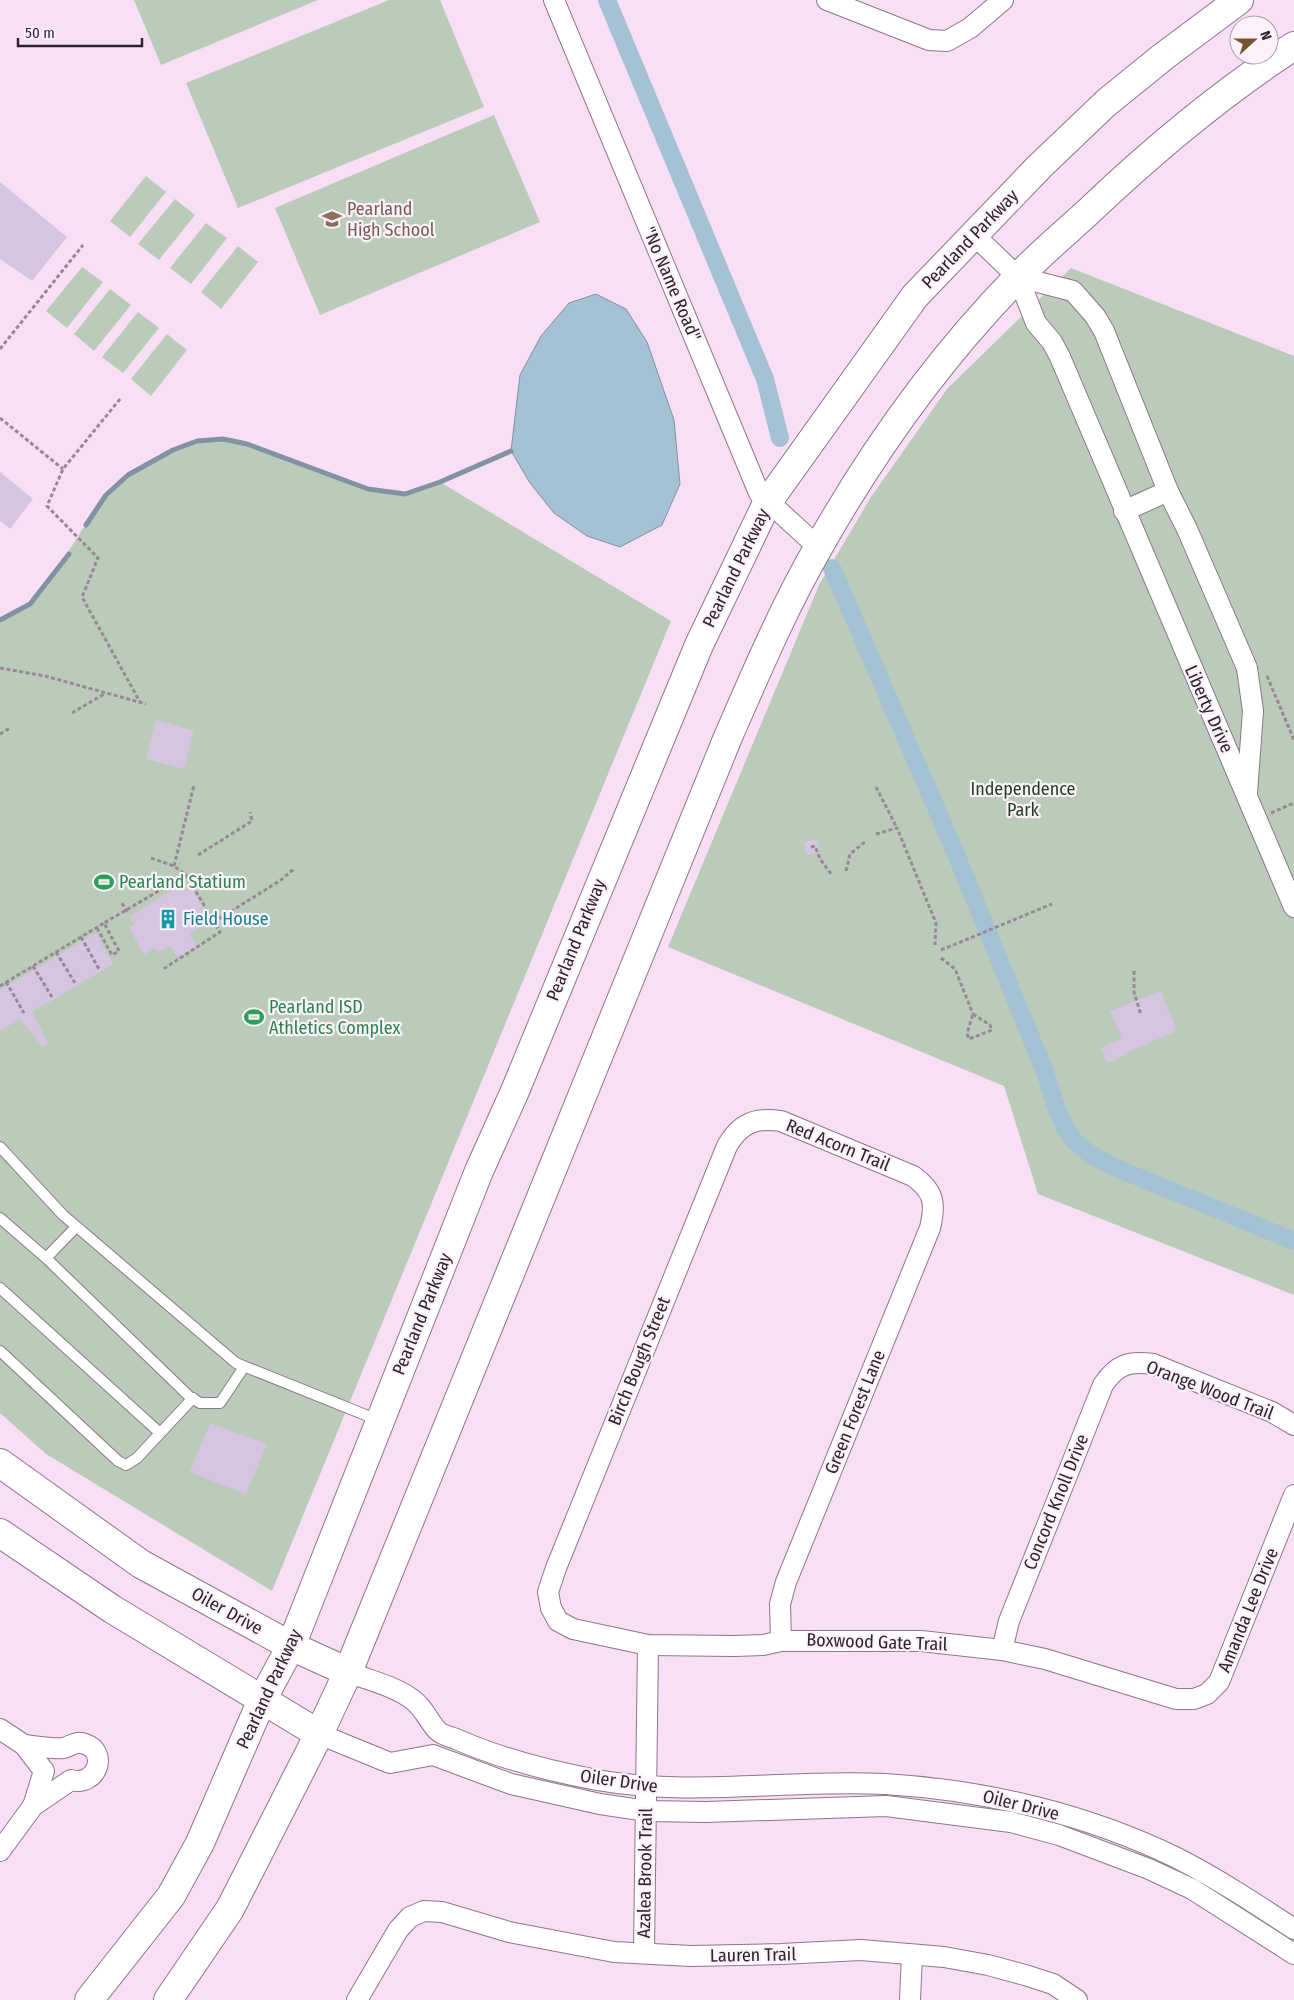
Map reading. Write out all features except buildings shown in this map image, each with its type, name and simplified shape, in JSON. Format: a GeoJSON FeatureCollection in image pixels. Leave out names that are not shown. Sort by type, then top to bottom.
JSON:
{"type":"FeatureCollection","features":[{"type":"Feature","properties":{"kind":"main road","name":"Pearland Parkway"},"geometry":{"type":"LineString","coordinates":[[90,2000],[171,1896],[200,1843],[262,1700],[291,1646],[479,1170],[515,1091],[699,645],[768,503],[916,296],[1039,167],[1106,103],[1164,56],[1239,0]]}},
{"type":"Feature","properties":{"kind":"main road"},"geometry":{"type":"LineString","coordinates":[[168,2000],[230,1909],[319,1734],[348,1672],[728,737],[779,621],[818,547],[913,400],[943,362],[1018,277],[1145,158],[1266,65],[1294,46]]}},
{"type":"Feature","properties":{"kind":"main road","name":"Oiler Drive"},"geometry":{"type":"LineString","coordinates":[[0,1463],[141,1564],[291,1646],[348,1672]]}},
{"type":"Feature","properties":{"kind":"main road","name":"Oiler Drive"},"geometry":{"type":"LineString","coordinates":[[0,1533],[112,1610],[319,1734]]}},
{"type":"Feature","properties":{"kind":"street","name":"\"No Name Road\""},"geometry":{"type":"LineString","coordinates":[[554,0],[759,493],[818,547]]}},
{"type":"Feature","properties":{"kind":"street"},"geometry":{"type":"LineString","coordinates":[[827,0],[929,40],[947,41],[970,28],[1003,0]]}},
{"type":"Feature","properties":{"kind":"street"},"geometry":{"type":"LineString","coordinates":[[974,235],[1018,277],[1072,291],[1095,316],[1104,331],[1168,491],[1187,529],[1246,668],[1252,711],[1247,795]]}},
{"type":"Feature","properties":{"kind":"street","name":"Liberty Drive"},"geometry":{"type":"LineString","coordinates":[[1018,277],[1036,323],[1052,342],[1068,373],[1124,511],[1294,907]]}},
{"type":"Feature","properties":{"kind":"street"},"geometry":{"type":"LineString","coordinates":[[1124,511],[1168,491]]}},
{"type":"Feature","properties":{"kind":"street","name":"Red Acorn Trail"},"geometry":{"type":"LineString","coordinates":[[748,1124],[765,1119],[781,1121],[913,1176],[926,1185]]}},
{"type":"Feature","properties":{"kind":"street","name":"Birch Bough Street"},"geometry":{"type":"LineString","coordinates":[[551,1608],[548,1592],[556,1568],[719,1164],[734,1133],[748,1124]]}},
{"type":"Feature","properties":{"kind":"street","name":"Green Forest Lane"},"geometry":{"type":"LineString","coordinates":[[782,1640],[780,1604],[786,1582],[930,1228],[934,1212],[932,1198],[926,1185]]}},
{"type":"Feature","properties":{"kind":"street","name":"Orange Wood Trail"},"geometry":{"type":"LineString","coordinates":[[1125,1365],[1137,1362],[1153,1364],[1272,1412],[1294,1425]]}},
{"type":"Feature","properties":{"kind":"street","name":"Concord Knoll Drive"},"geometry":{"type":"LineString","coordinates":[[1002,1650],[1009,1621],[1103,1385],[1112,1372],[1125,1365]]}},
{"type":"Feature","properties":{"kind":"street","name":"Amanda Lee Drive"},"geometry":{"type":"LineString","coordinates":[[1208,1694],[1219,1682],[1294,1495]]}},
{"type":"Feature","properties":{"kind":"street","name":"Boxwood Gate Trail"},"geometry":{"type":"LineString","coordinates":[[551,1608],[558,1621],[573,1629],[648,1645],[763,1645],[782,1640],[921,1641],[1002,1650],[1096,1673],[1176,1698],[1194,1699],[1208,1694]]}},
{"type":"Feature","properties":{"kind":"street","name":"Azalea Brook Trail"},"geometry":{"type":"LineString","coordinates":[[644,1952],[648,1645]]}},
{"type":"Feature","properties":{"kind":"street","name":"Oiler Drive"},"geometry":{"type":"LineString","coordinates":[[348,1672],[411,1699],[427,1713],[438,1731],[480,1749],[560,1772],[647,1786],[745,1788],[884,1784],[986,1796],[1084,1821],[1176,1858],[1215,1879],[1294,1929]]}},
{"type":"Feature","properties":{"kind":"street"},"geometry":{"type":"LineString","coordinates":[[0,1729],[24,1745],[44,1771],[34,1806]]}},
{"type":"Feature","properties":{"kind":"street","name":"Oiler Drive"},"geometry":{"type":"LineString","coordinates":[[319,1734],[390,1763],[433,1755],[511,1784],[600,1804],[647,1811],[741,1811],[886,1806],[1011,1822],[1060,1835],[1109,1852],[1192,1889],[1294,1954]]}},
{"type":"Feature","properties":{"kind":"street"},"geometry":{"type":"LineString","coordinates":[[0,1851],[34,1806],[71,1780],[77,1782],[89,1778],[97,1769],[97,1756],[94,1750],[83,1743],[70,1744],[64,1748],[24,1745]]}},
{"type":"Feature","properties":{"kind":"street","name":"Lauren Trail"},"geometry":{"type":"LineString","coordinates":[[357,2000],[398,1930],[410,1917],[424,1911],[442,1912],[509,1932],[583,1948],[614,1952],[644,1952],[691,1956],[861,1950],[912,1954],[980,1963],[1053,1984],[1078,2000]]}},
{"type":"Feature","properties":{"kind":"street"},"geometry":{"type":"LineString","coordinates":[[910,2000],[912,1954]]}},
{"type":"Feature","properties":{"kind":"lane"},"geometry":{"type":"LineString","coordinates":[[0,1147],[31,1182],[76,1227],[236,1363],[379,1420]]}},
{"type":"Feature","properties":{"kind":"lane"},"geometry":{"type":"LineString","coordinates":[[0,1218],[46,1258],[192,1398],[200,1403],[220,1404],[244,1367]]}},
{"type":"Feature","properties":{"kind":"lane"},"geometry":{"type":"LineString","coordinates":[[46,1258],[76,1227]]}},
{"type":"Feature","properties":{"kind":"lane"},"geometry":{"type":"LineString","coordinates":[[0,1288],[160,1433]]}},
{"type":"Feature","properties":{"kind":"lane"},"geometry":{"type":"LineString","coordinates":[[0,1351],[118,1460],[126,1465],[137,1458],[192,1398]]}},
{"type":"Feature","properties":{"kind":"path"},"geometry":{"type":"LineString","coordinates":[[0,349],[83,245]]}},
{"type":"Feature","properties":{"kind":"path"},"geometry":{"type":"LineString","coordinates":[[120,399],[63,469],[47,506],[98,558],[82,597],[140,702]]}},
{"type":"Feature","properties":{"kind":"path"},"geometry":{"type":"LineString","coordinates":[[0,418],[63,469]]}},
{"type":"Feature","properties":{"kind":"path"},"geometry":{"type":"LineString","coordinates":[[0,668],[45,676],[104,694],[146,704]]}},
{"type":"Feature","properties":{"kind":"path"},"geometry":{"type":"LineString","coordinates":[[1265,670],[1294,740]]}},
{"type":"Feature","properties":{"kind":"path"},"geometry":{"type":"LineString","coordinates":[[72,713],[104,694]]}},
{"type":"Feature","properties":{"kind":"path"},"geometry":{"type":"LineString","coordinates":[[0,734],[10,728]]}},
{"type":"Feature","properties":{"kind":"path"},"geometry":{"type":"LineString","coordinates":[[174,866],[194,785]]}},
{"type":"Feature","properties":{"kind":"path"},"geometry":{"type":"LineString","coordinates":[[876,787],[897,828],[936,923],[935,944]]}},
{"type":"Feature","properties":{"kind":"path"},"geometry":{"type":"LineString","coordinates":[[1268,814],[1294,803]]}},
{"type":"Feature","properties":{"kind":"path"},"geometry":{"type":"LineString","coordinates":[[198,855],[252,821],[250,812]]}},
{"type":"Feature","properties":{"kind":"path"},"geometry":{"type":"LineString","coordinates":[[876,834],[897,828]]}},
{"type":"Feature","properties":{"kind":"path"},"geometry":{"type":"LineString","coordinates":[[846,871],[850,854],[865,842]]}},
{"type":"Feature","properties":{"kind":"path"},"geometry":{"type":"LineString","coordinates":[[811,847],[815,846],[820,859],[831,874]]}},
{"type":"Feature","properties":{"kind":"path"},"geometry":{"type":"LineString","coordinates":[[151,858],[174,866],[186,875],[220,932],[162,970]]}},
{"type":"Feature","properties":{"kind":"path"},"geometry":{"type":"LineString","coordinates":[[214,922],[281,880],[295,868]]}},
{"type":"Feature","properties":{"kind":"path"},"geometry":{"type":"LineString","coordinates":[[0,986],[81,937],[127,912],[186,875]]}},
{"type":"Feature","properties":{"kind":"path"},"geometry":{"type":"LineString","coordinates":[[122,903],[127,912]]}},
{"type":"Feature","properties":{"kind":"path"},"geometry":{"type":"LineString","coordinates":[[941,950],[1052,904]]}},
{"type":"Feature","properties":{"kind":"path"},"geometry":{"type":"LineString","coordinates":[[97,928],[112,955],[119,951],[104,924]]}},
{"type":"Feature","properties":{"kind":"path"},"geometry":{"type":"LineString","coordinates":[[81,937],[99,969]]}},
{"type":"Feature","properties":{"kind":"path"},"geometry":{"type":"LineString","coordinates":[[56,952],[75,983]]}},
{"type":"Feature","properties":{"kind":"path"},"geometry":{"type":"LineString","coordinates":[[941,958],[955,969],[973,1014],[990,1025],[992,1030],[969,1039],[967,1033],[973,1014]]}},
{"type":"Feature","properties":{"kind":"path"},"geometry":{"type":"LineString","coordinates":[[33,966],[52,997]]}},
{"type":"Feature","properties":{"kind":"path"},"geometry":{"type":"LineString","coordinates":[[1134,970],[1134,992],[1141,1015]]}},
{"type":"Feature","properties":{"kind":"path"},"geometry":{"type":"LineString","coordinates":[[6,982],[24,1013]]}},
{"type":"Feature","properties":{"kind":"green space"},"geometry":{"type":"Polygon","coordinates":[[[134,0],[318,0],[161,65],[134,0]]]}},
{"type":"Feature","properties":{"kind":"green space"},"geometry":{"type":"Polygon","coordinates":[[[389,0],[440,0],[484,107],[238,208],[186,83],[389,0]]]}},
{"type":"Feature","properties":{"kind":"green space"},"geometry":{"type":"Polygon","coordinates":[[[494,115],[540,222],[320,315],[275,208],[494,115]]]}},
{"type":"Feature","properties":{"kind":"green space"},"geometry":{"type":"Polygon","coordinates":[[[146,176],[166,192],[130,237],[110,221],[146,176]]]}},
{"type":"Feature","properties":{"kind":"green space"},"geometry":{"type":"Polygon","coordinates":[[[175,199],[195,215],[159,260],[138,244],[175,199]]]}},
{"type":"Feature","properties":{"kind":"green space"},"geometry":{"type":"Polygon","coordinates":[[[206,223],[227,238],[191,284],[170,268],[206,223]]]}},
{"type":"Feature","properties":{"kind":"green space"},"geometry":{"type":"Polygon","coordinates":[[[238,246],[258,262],[221,309],[201,292],[238,246]]]}},
{"type":"Feature","properties":{"kind":"green space"},"geometry":{"type":"Polygon","coordinates":[[[82,267],[103,282],[67,328],[46,311],[82,267]]]}},
{"type":"Feature","properties":{"kind":"green space","name":"Independence Park"},"geometry":{"type":"Polygon","coordinates":[[[1071,268],[1294,356],[1294,1295],[1038,1194],[1004,1086],[668,947],[819,585],[871,497],[947,389],[1071,268]]]}},
{"type":"Feature","properties":{"kind":"green space"},"geometry":{"type":"Polygon","coordinates":[[[110,289],[131,305],[94,351],[74,334],[110,289]]]}},
{"type":"Feature","properties":{"kind":"green space"},"geometry":{"type":"Polygon","coordinates":[[[138,312],[159,328],[123,373],[102,357],[138,312]]]}},
{"type":"Feature","properties":{"kind":"green space"},"geometry":{"type":"Polygon","coordinates":[[[167,334],[187,350],[151,396],[131,379],[167,334]]]}},
{"type":"Feature","properties":{"kind":"green space","name":"Pearland ISD Athletics Complex"},"geometry":{"type":"Polygon","coordinates":[[[223,439],[247,444],[368,489],[405,494],[440,482],[671,621],[272,1591],[46,1454],[0,1413],[0,620],[30,604],[39,594],[106,496],[130,473],[158,456],[174,450],[207,441],[223,439]]]}},
{"type":"Feature","properties":{"kind":"water"},"geometry":{"type":"Polygon","coordinates":[[[596,294],[626,309],[647,342],[674,420],[680,484],[662,525],[620,547],[587,536],[554,513],[530,483],[511,451],[520,375],[541,336],[569,303],[596,294]]]}},
{"type":"Feature","properties":{"kind":"waterway"},"geometry":{"type":"LineString","coordinates":[[607,0],[765,379],[780,438]]}},
{"type":"Feature","properties":{"kind":"waterway"},"geometry":{"type":"LineString","coordinates":[[86,525],[106,495],[128,475],[173,450],[197,441],[223,439],[247,444],[368,489],[405,494],[440,482],[511,451]]}},
{"type":"Feature","properties":{"kind":"waterway"},"geometry":{"type":"LineString","coordinates":[[0,620],[30,604],[69,554]]}},
{"type":"Feature","properties":{"kind":"waterway"},"geometry":{"type":"LineString","coordinates":[[832,568],[953,847],[1045,1072],[1059,1115],[1067,1131],[1088,1153],[1121,1170],[1294,1241]]}},
{"type":"Feature","properties":{"kind":"place","name":"Pearland High School"},"geometry":{"type":"Point","coordinates":[332,219]}},
{"type":"Feature","properties":{"kind":"place","name":"Pearland Statium"},"geometry":{"type":"Point","coordinates":[104,882]}},
{"type":"Feature","properties":{"kind":"place","name":"Field House"},"geometry":{"type":"Point","coordinates":[168,919]}},
{"type":"Feature","properties":{"kind":"place","name":"Pearland ISD Athletics Complex"},"geometry":{"type":"Point","coordinates":[254,1017]}}]}
